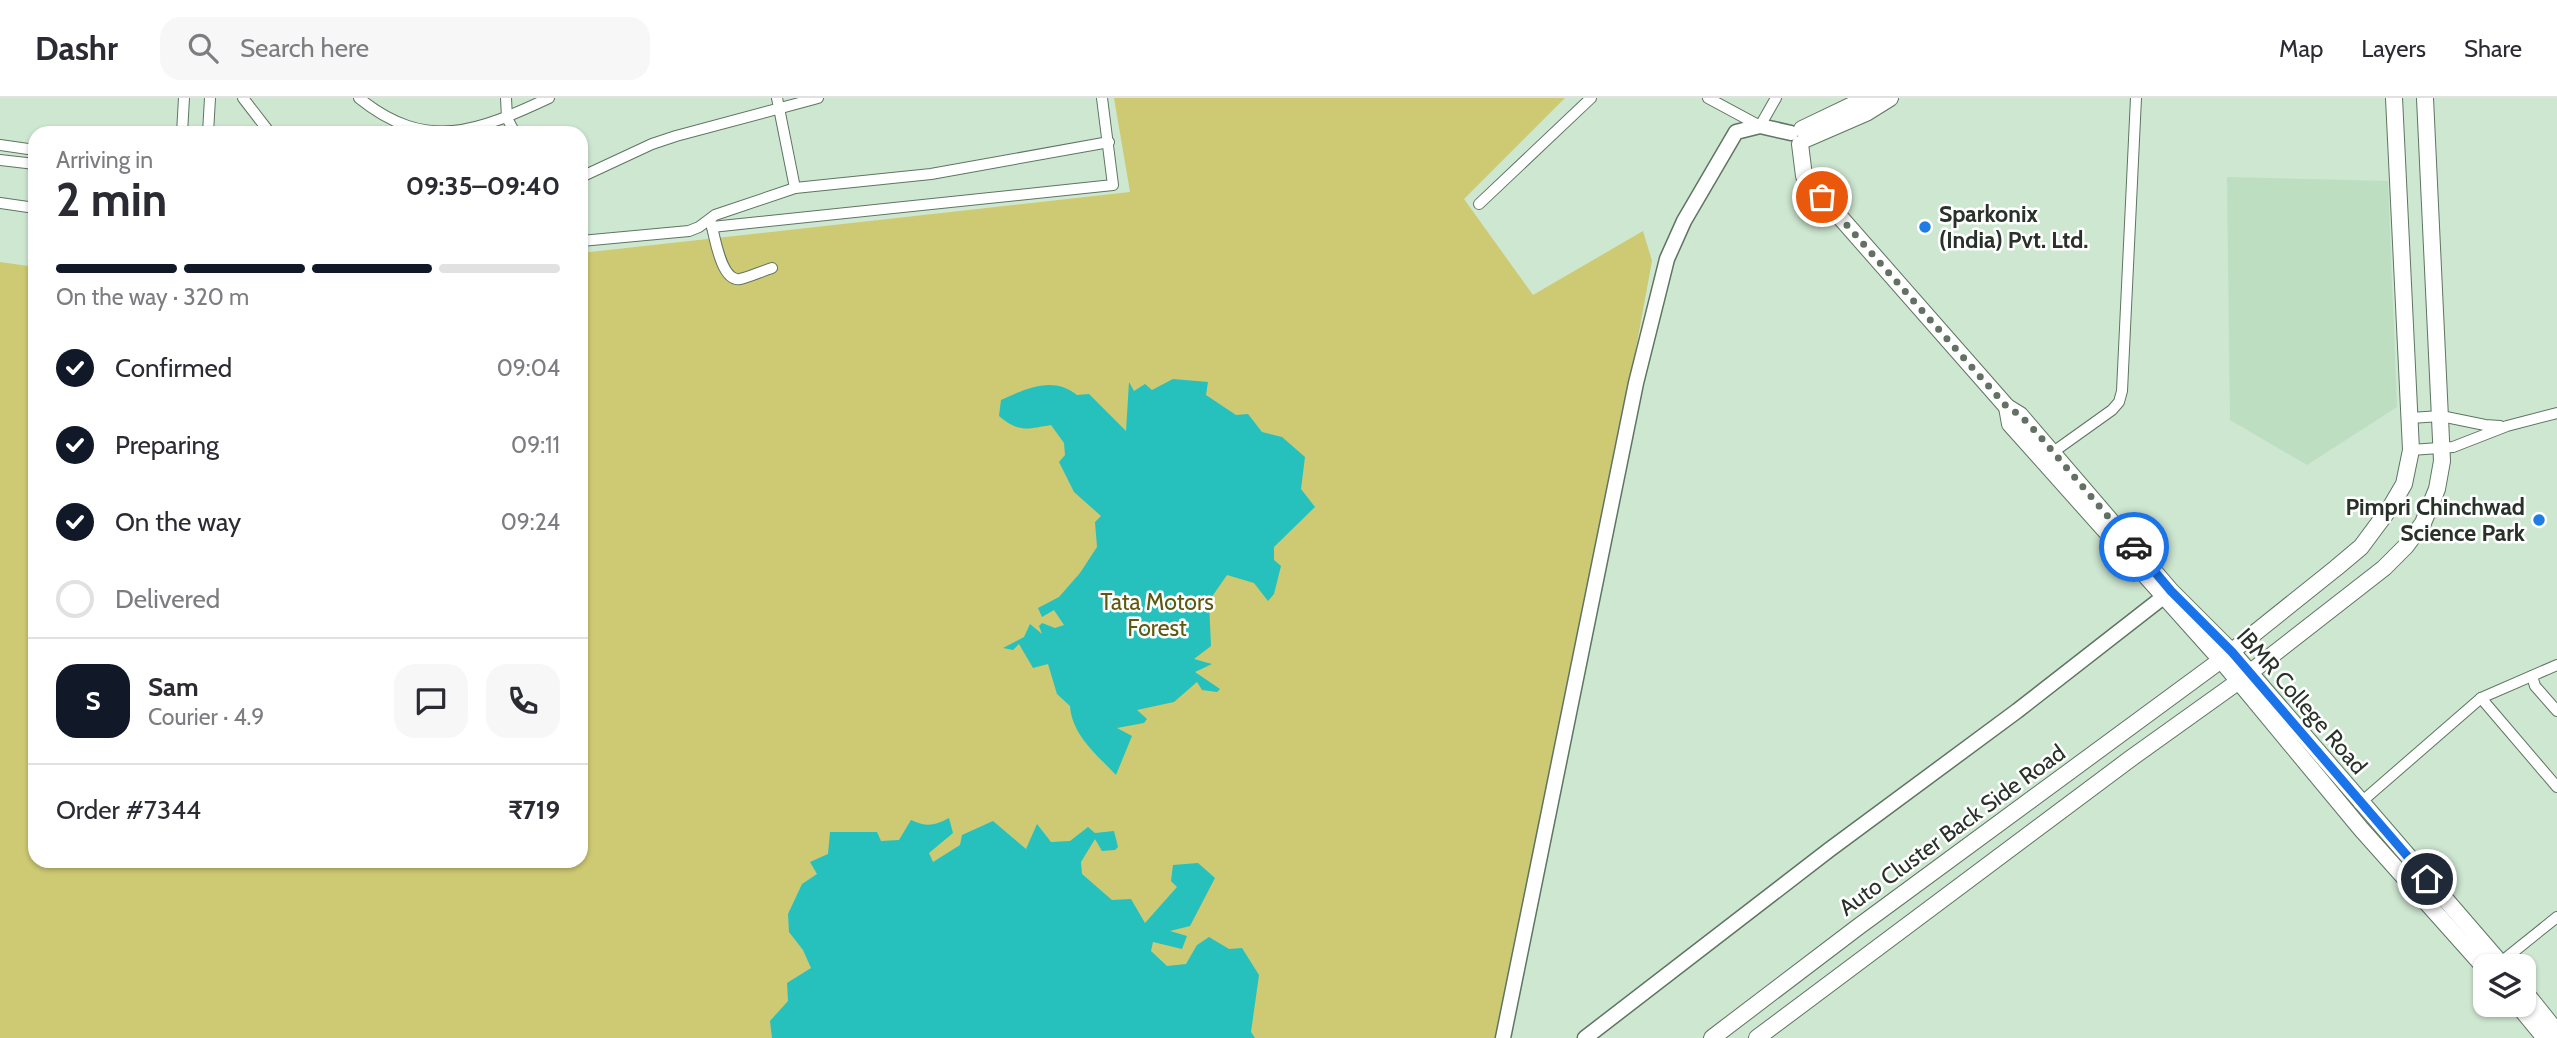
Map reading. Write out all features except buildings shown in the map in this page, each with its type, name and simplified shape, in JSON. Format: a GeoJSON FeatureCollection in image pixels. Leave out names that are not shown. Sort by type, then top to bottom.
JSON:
{"type":"FeatureCollection","features":[{"type":"Feature","properties":{"kind":"main road"},"geometry":{"type":"LineString","coordinates":[[1800,136],[1867,98]]}},
{"type":"Feature","properties":{"kind":"main road"},"geometry":{"type":"LineString","coordinates":[[1503,1038],[1667,259],[1684,221],[1736,132],[1760,126],[1800,136],[1866,113],[1890,98]]}},
{"type":"Feature","properties":{"kind":"main road","name":"Auto Cluster Back Side Road"},"geometry":{"type":"LineString","coordinates":[[1712,1038],[2226,656],[2361,547],[2390,508],[2404,484],[2411,450],[2394,98]]}},
{"type":"Feature","properties":{"kind":"main road","name":"Auto Cluster Back Side Road"},"geometry":{"type":"LineString","coordinates":[[1757,1038],[2244,677],[2384,568],[2406,546],[2423,523],[2437,489],[2442,448],[2425,98]]}},
{"type":"Feature","properties":{"kind":"main road","name":"IBMR College Road"},"geometry":{"type":"LineString","coordinates":[[1800,136],[1804,176],[2007,407],[2020,415],[2048,456],[2167,594],[2226,656],[2355,808],[2486,954]]}},
{"type":"Feature","properties":{"kind":"main road"},"geometry":{"type":"LineString","coordinates":[[1585,1038],[2167,594]]}},
{"type":"Feature","properties":{"kind":"main road"},"geometry":{"type":"LineString","coordinates":[[1512,1038],[1577,694]]}},
{"type":"Feature","properties":{"kind":"main road"},"geometry":{"type":"LineString","coordinates":[[2536,1006],[2557,1032]]}},
{"type":"Feature","properties":{"kind":"main road"},"geometry":{"type":"LineString","coordinates":[[2528,1017],[2545,1038]]}},
{"type":"Feature","properties":{"kind":"street"},"geometry":{"type":"LineString","coordinates":[[182,126],[184,98]]}},
{"type":"Feature","properties":{"kind":"street"},"geometry":{"type":"LineString","coordinates":[[208,126],[210,98]]}},
{"type":"Feature","properties":{"kind":"street"},"geometry":{"type":"LineString","coordinates":[[243,98],[265,126]]}},
{"type":"Feature","properties":{"kind":"street"},"geometry":{"type":"LineString","coordinates":[[359,98],[388,118],[410,126]]}},
{"type":"Feature","properties":{"kind":"street"},"geometry":{"type":"LineString","coordinates":[[506,98],[507,118],[511,126]]}},
{"type":"Feature","properties":{"kind":"street"},"geometry":{"type":"LineString","coordinates":[[480,126],[507,118],[549,98]]}},
{"type":"Feature","properties":{"kind":"street"},"geometry":{"type":"LineString","coordinates":[[588,174],[652,144],[779,102],[818,98]]}},
{"type":"Feature","properties":{"kind":"street"},"geometry":{"type":"LineString","coordinates":[[588,240],[689,231],[710,223],[1113,185],[1102,98]]}},
{"type":"Feature","properties":{"kind":"street"},"geometry":{"type":"LineString","coordinates":[[1479,204],[1591,98]]}},
{"type":"Feature","properties":{"kind":"street"},"geometry":{"type":"LineString","coordinates":[[1708,98],[1760,126],[1776,98]]}},
{"type":"Feature","properties":{"kind":"street"},"geometry":{"type":"LineString","coordinates":[[2048,456],[2112,410],[2119,402],[2122,391],[2136,98]]}},
{"type":"Feature","properties":{"kind":"street"},"geometry":{"type":"LineString","coordinates":[[779,102],[795,188]]}},
{"type":"Feature","properties":{"kind":"street"},"geometry":{"type":"LineString","coordinates":[[772,268],[739,279],[729,277],[724,270],[710,223],[715,215],[795,188],[931,174],[1109,142]]}},
{"type":"Feature","properties":{"kind":"street"},"geometry":{"type":"LineString","coordinates":[[0,145],[28,149]]}},
{"type":"Feature","properties":{"kind":"street"},"geometry":{"type":"LineString","coordinates":[[23,148],[23,163]]}},
{"type":"Feature","properties":{"kind":"street"},"geometry":{"type":"LineString","coordinates":[[0,160],[28,163]]}},
{"type":"Feature","properties":{"kind":"street"},"geometry":{"type":"LineString","coordinates":[[0,203],[28,207]]}},
{"type":"Feature","properties":{"kind":"street"},"geometry":{"type":"LineString","coordinates":[[2411,450],[2468,443],[2507,426],[2557,413]]}},
{"type":"Feature","properties":{"kind":"street"},"geometry":{"type":"LineString","coordinates":[[2410,418],[2441,416],[2485,425],[2507,426]]}},
{"type":"Feature","properties":{"kind":"street"},"geometry":{"type":"LineString","coordinates":[[2355,808],[2481,698],[2557,665]]}},
{"type":"Feature","properties":{"kind":"street"},"geometry":{"type":"LineString","coordinates":[[2532,676],[2535,686],[2557,711]]}},
{"type":"Feature","properties":{"kind":"street"},"geometry":{"type":"LineString","coordinates":[[2481,698],[2557,787]]}},
{"type":"Feature","properties":{"kind":"street"},"geometry":{"type":"LineString","coordinates":[[2510,954],[2557,917]]}},
{"type":"Feature","properties":{"kind":"shaded area"},"geometry":{"type":"Polygon","coordinates":[[[2227,177],[2388,181],[2397,407],[2307,465],[2230,420],[2227,177]]]}},
{"type":"Feature","properties":{"kind":"green space","name":"Tata Motors Forest"},"geometry":{"type":"Polygon","coordinates":[[[1114,98],[1565,98],[1464,199],[1533,295],[1643,231],[1652,261],[1509,1038],[0,1038],[0,262],[28,266],[28,868],[588,868],[588,252],[1130,192],[1114,98]]]}},
{"type":"Feature","properties":{"kind":"water"},"geometry":{"type":"Polygon","coordinates":[[[1173,379],[1208,382],[1206,395],[1236,415],[1248,414],[1262,432],[1282,437],[1305,457],[1301,489],[1315,507],[1274,547],[1274,560],[1281,566],[1274,594],[1268,601],[1254,583],[1227,575],[1209,601],[1211,646],[1194,659],[1212,664],[1195,672],[1220,689],[1217,692],[1202,690],[1197,682],[1174,702],[1137,710],[1147,719],[1144,723],[1117,728],[1132,736],[1116,775],[1080,735],[1070,706],[1057,694],[1048,664],[1033,668],[1019,644],[1013,650],[1003,648],[1024,637],[1030,624],[1042,634],[1039,626],[1042,623],[1055,628],[1064,625],[1054,610],[1042,617],[1038,608],[1059,597],[1080,573],[1097,547],[1095,522],[1101,516],[1074,492],[1059,462],[1065,455],[1064,443],[1051,425],[1029,428],[1012,425],[999,416],[1001,400],[1039,386],[1058,386],[1077,395],[1089,394],[1126,431],[1129,382],[1134,391],[1145,384],[1152,390],[1173,379]]]}},
{"type":"Feature","properties":{"kind":"water"},"geometry":{"type":"Polygon","coordinates":[[[949,818],[953,833],[929,853],[933,862],[960,845],[962,835],[993,821],[1026,849],[1037,824],[1051,842],[1070,841],[1088,827],[1095,833],[1114,831],[1118,847],[1115,850],[1102,851],[1095,839],[1081,862],[1082,874],[1112,900],[1131,899],[1145,923],[1177,887],[1171,881],[1173,865],[1198,863],[1215,878],[1190,926],[1170,931],[1187,936],[1182,949],[1153,942],[1151,951],[1167,966],[1186,964],[1197,945],[1209,937],[1229,949],[1242,948],[1259,975],[1251,1032],[1255,1038],[772,1038],[770,1021],[788,1001],[787,983],[811,968],[803,950],[789,932],[788,914],[802,884],[817,874],[810,862],[828,854],[830,832],[877,832],[881,841],[899,840],[911,820],[930,825],[949,818]]]}},
{"type":"Feature","properties":{"kind":"way so far"},"geometry":{"type":"LineString","coordinates":[[1822,197],[2007,407],[2020,415],[2037,433],[2134,547]]}},
{"type":"Feature","properties":{"kind":"place","name":"Sparkonix (India) Pvt. Ltd."},"geometry":{"type":"Point","coordinates":[1925,227]}},
{"type":"Feature","properties":{"kind":"place","name":"Pimpri Chinchwad Science Park"},"geometry":{"type":"Point","coordinates":[2539,520]}},
{"type":"Feature","properties":{"kind":"route"},"geometry":{"type":"LineString","coordinates":[[2134,547],[2171,591],[2232,652],[2427,879]]}}]}
